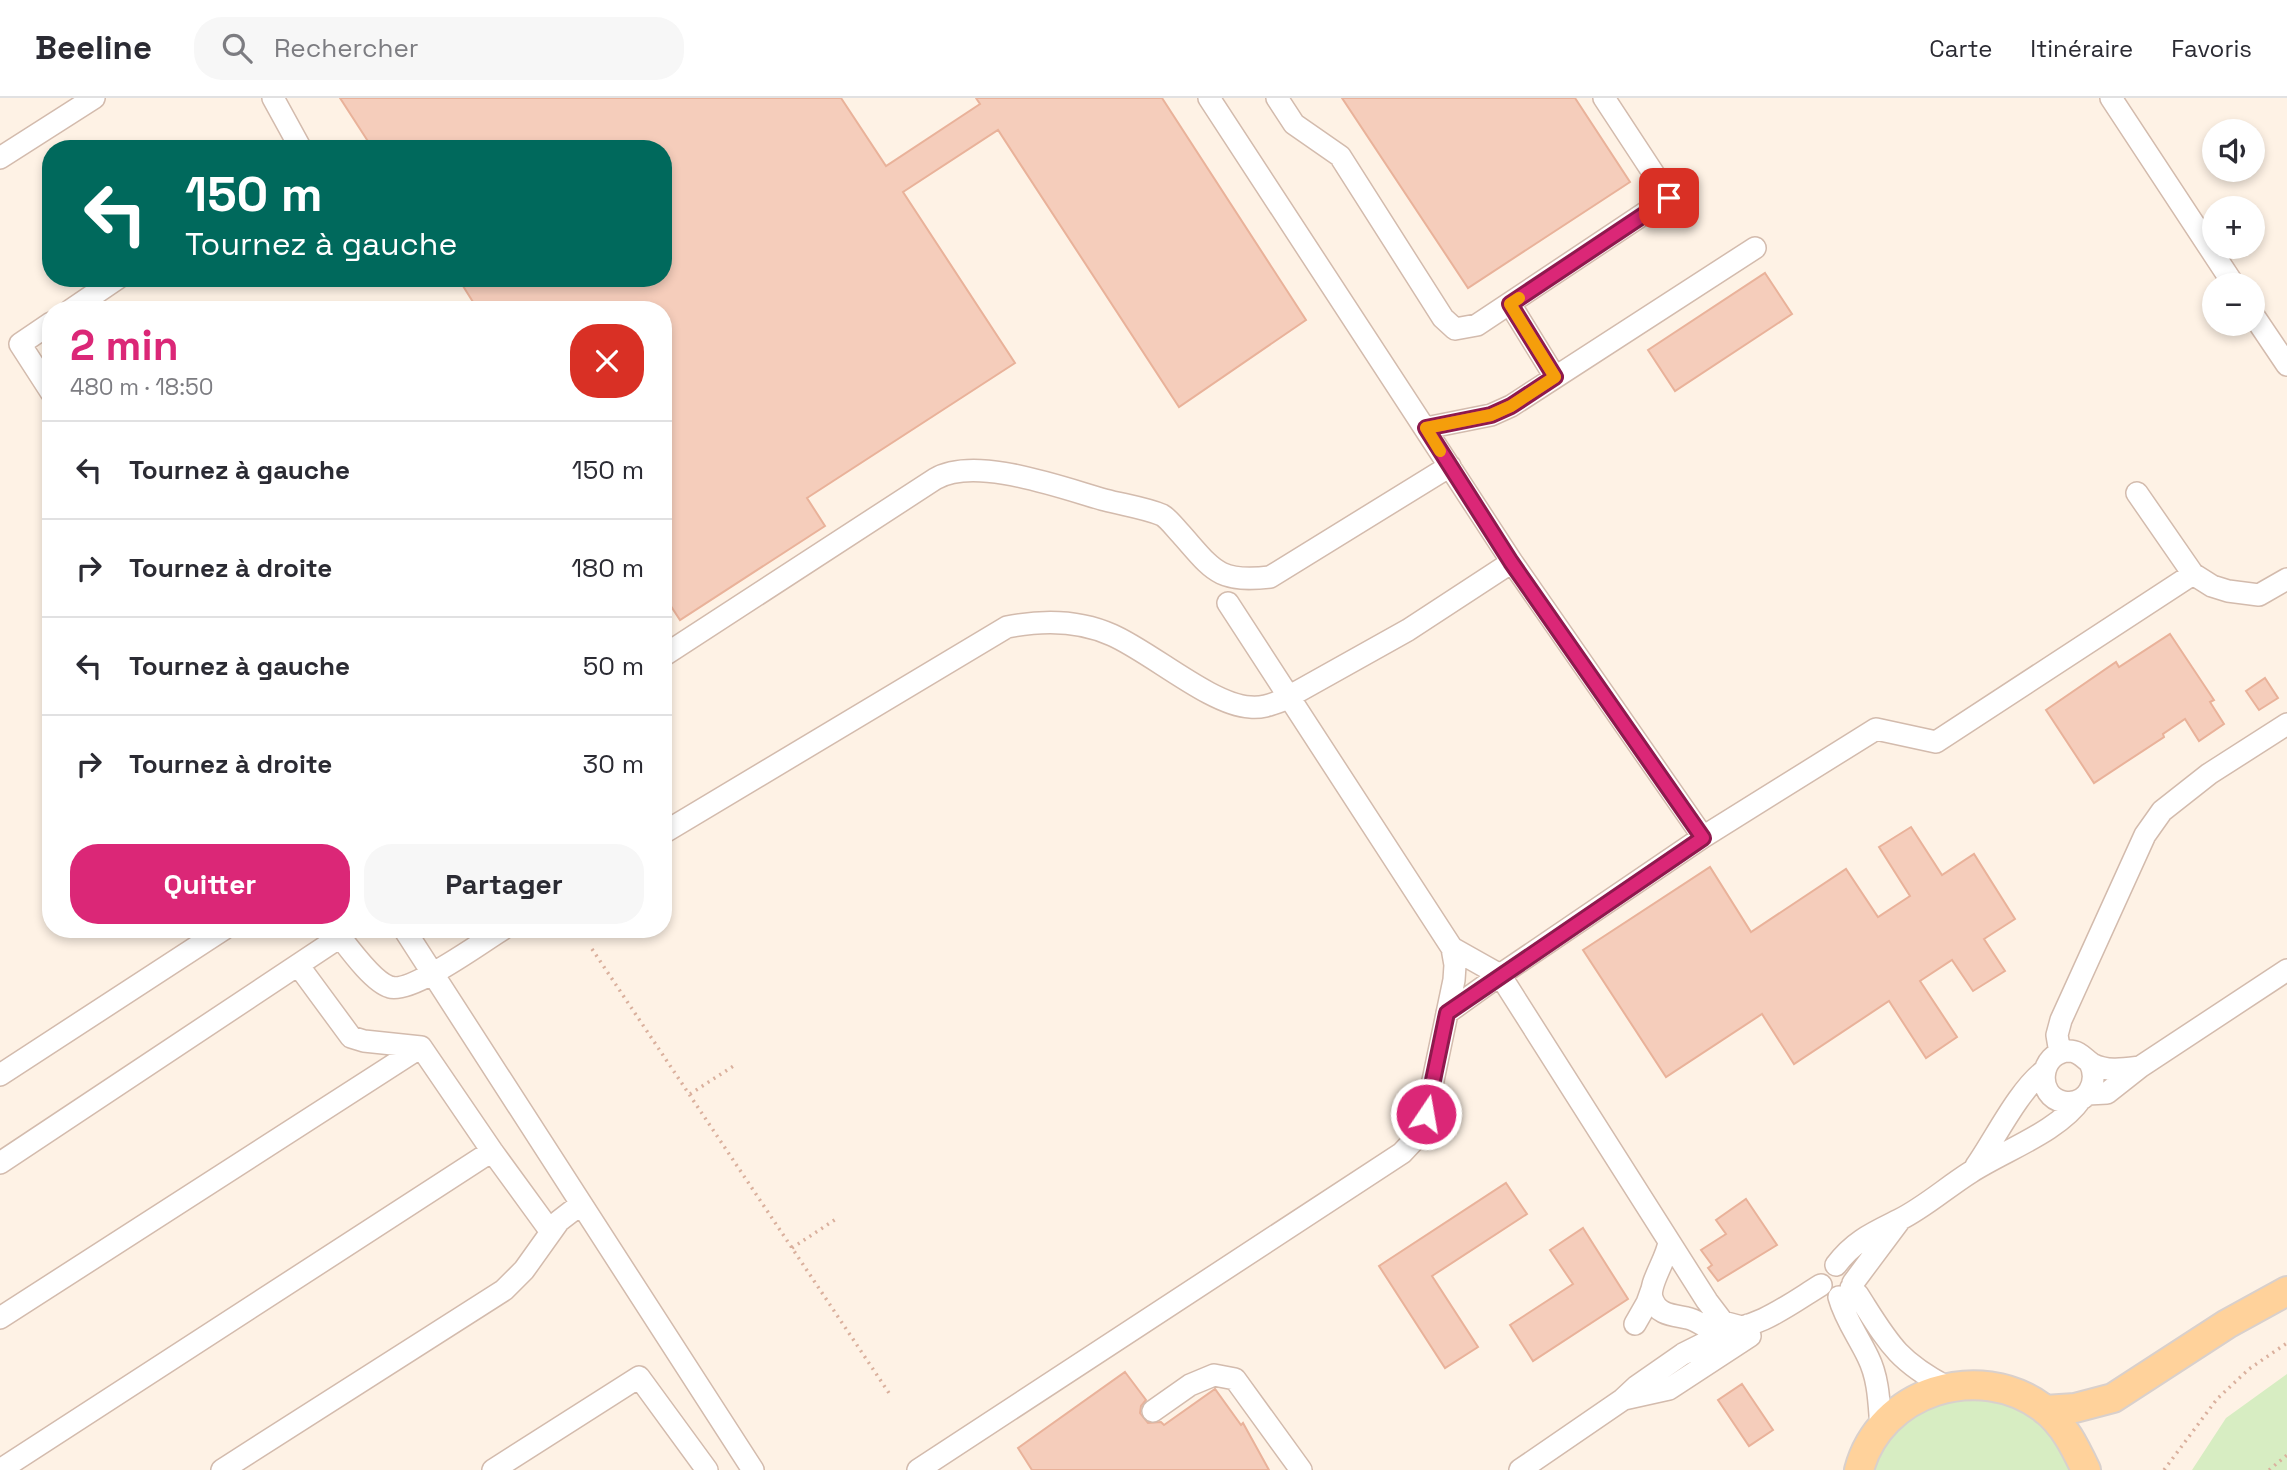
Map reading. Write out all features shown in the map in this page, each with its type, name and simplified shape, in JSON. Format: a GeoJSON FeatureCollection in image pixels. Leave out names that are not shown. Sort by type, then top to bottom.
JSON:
{"type":"FeatureCollection","features":[{"type":"Feature","properties":{"kind":"main road"},"geometry":{"type":"LineString","coordinates":[[2045,1410],[2075,1408],[2113,1398],[2227,1324],[2287,1291]]}},
{"type":"Feature","properties":{"kind":"main road"},"geometry":{"type":"LineString","coordinates":[[1859,1470],[1869,1444],[1881,1428],[1910,1402],[1947,1387],[1988,1386],[2028,1398],[2045,1410],[2071,1438],[2086,1470]]}},
{"type":"Feature","properties":{"kind":"main road"},"geometry":{"type":"LineString","coordinates":[[2086,1470],[2088,1430],[2113,1398]]}},
{"type":"Feature","properties":{"kind":"lane"},"geometry":{"type":"LineString","coordinates":[[0,158],[94,98]]}},
{"type":"Feature","properties":{"kind":"lane"},"geometry":{"type":"LineString","coordinates":[[273,98],[296,140]]}},
{"type":"Feature","properties":{"kind":"lane"},"geometry":{"type":"LineString","coordinates":[[1209,98],[1511,562],[1703,838]]}},
{"type":"Feature","properties":{"kind":"lane"},"geometry":{"type":"LineString","coordinates":[[1277,98],[1294,124],[1340,156],[1443,318],[1455,329],[1477,326],[1669,198],[1604,98]]}},
{"type":"Feature","properties":{"kind":"lane"},"geometry":{"type":"LineString","coordinates":[[2111,98],[2226,273]]}},
{"type":"Feature","properties":{"kind":"lane"},"geometry":{"type":"LineString","coordinates":[[1426,428],[1491,415],[1511,406],[1755,248]]}},
{"type":"Feature","properties":{"kind":"lane"},"geometry":{"type":"LineString","coordinates":[[84,301],[105,287]]}},
{"type":"Feature","properties":{"kind":"lane"},"geometry":{"type":"LineString","coordinates":[[1510,304],[1555,377]]}},
{"type":"Feature","properties":{"kind":"lane"},"geometry":{"type":"LineString","coordinates":[[42,329],[20,344],[42,378]]}},
{"type":"Feature","properties":{"kind":"lane"},"geometry":{"type":"LineString","coordinates":[[2265,332],[2287,365]]}},
{"type":"Feature","properties":{"kind":"lane"},"geometry":{"type":"LineString","coordinates":[[672,650],[934,479],[953,472],[1007,473],[1164,516],[1201,559],[1216,571],[1246,580],[1270,577],[1450,466]]}},
{"type":"Feature","properties":{"kind":"lane"},"geometry":{"type":"LineString","coordinates":[[2137,493],[2193,574],[2211,586],[2259,595],[2287,579]]}},
{"type":"Feature","properties":{"kind":"lane"},"geometry":{"type":"LineString","coordinates":[[672,828],[1007,627],[1055,622],[1084,626],[1111,634],[1145,652],[1186,680],[1223,699],[1247,707],[1266,707],[1408,630],[1511,562]]}},
{"type":"Feature","properties":{"kind":"lane"},"geometry":{"type":"LineString","coordinates":[[1447,1013],[1703,838],[1876,729],[1936,742],[2193,574]]}},
{"type":"Feature","properties":{"kind":"lane"},"geometry":{"type":"LineString","coordinates":[[918,1470],[1402,1153],[1416,1138],[1426,1114],[1454,980],[1452,948],[1228,603]]}},
{"type":"Feature","properties":{"kind":"lane"},"geometry":{"type":"LineString","coordinates":[[2060,1053],[2057,1035],[2061,1020],[2145,835],[2156,819],[2162,811],[2209,774],[2287,724]]}},
{"type":"Feature","properties":{"kind":"lane"},"geometry":{"type":"LineString","coordinates":[[0,1075],[210,938]]}},
{"type":"Feature","properties":{"kind":"lane"},"geometry":{"type":"LineString","coordinates":[[0,1163],[298,965],[331,938]]}},
{"type":"Feature","properties":{"kind":"lane"},"geometry":{"type":"LineString","coordinates":[[341,938],[376,978],[388,987],[408,987],[488,938]]}},
{"type":"Feature","properties":{"kind":"lane"},"geometry":{"type":"LineString","coordinates":[[410,938],[753,1470]]}},
{"type":"Feature","properties":{"kind":"lane"},"geometry":{"type":"LineString","coordinates":[[1452,948],[1500,975],[1669,1242],[1723,1322],[1749,1324]]}},
{"type":"Feature","properties":{"kind":"lane"},"geometry":{"type":"LineString","coordinates":[[298,965],[351,1037],[364,1041],[421,1047],[551,1232]]}},
{"type":"Feature","properties":{"kind":"lane"},"geometry":{"type":"LineString","coordinates":[[2044,1071],[2046,1088],[2057,1100],[2073,1102],[2107,1093],[2140,1067],[2287,970]]}},
{"type":"Feature","properties":{"kind":"lane"},"geometry":{"type":"LineString","coordinates":[[0,1318],[421,1047]]}},
{"type":"Feature","properties":{"kind":"lane"},"geometry":{"type":"LineString","coordinates":[[1973,1171],[2029,1086],[2053,1057],[2060,1053],[2077,1052],[2090,1063],[2115,1069],[2140,1067]]}},
{"type":"Feature","properties":{"kind":"lane"},"geometry":{"type":"LineString","coordinates":[[1881,1428],[1875,1375],[1869,1358],[1844,1316],[1841,1288],[1850,1272],[1836,1265],[1848,1249],[1881,1227],[1900,1219],[1973,1171],[2070,1115],[2085,1097],[2094,1079],[2090,1063]]}},
{"type":"Feature","properties":{"kind":"lane"},"geometry":{"type":"LineString","coordinates":[[0,1470],[492,1151]]}},
{"type":"Feature","properties":{"kind":"lane"},"geometry":{"type":"LineString","coordinates":[[222,1470],[504,1290],[524,1270],[559,1221],[581,1204]]}},
{"type":"Feature","properties":{"kind":"lane"},"geometry":{"type":"LineString","coordinates":[[1669,1242],[1668,1255],[1651,1297],[1657,1308],[1670,1315],[1693,1319],[1716,1330],[1749,1324],[1841,1288],[1900,1219]]}},
{"type":"Feature","properties":{"kind":"lane"},"geometry":{"type":"LineString","coordinates":[[1841,1288],[1858,1295],[1898,1355],[1912,1367],[1947,1387]]}},
{"type":"Feature","properties":{"kind":"lane"},"geometry":{"type":"LineString","coordinates":[[1520,1470],[1622,1399],[1669,1389],[1749,1338],[1749,1324]]}},
{"type":"Feature","properties":{"kind":"lane"},"geometry":{"type":"LineString","coordinates":[[1153,1411],[1190,1385],[1214,1375],[1235,1379],[1301,1470]]}},
{"type":"Feature","properties":{"kind":"lane"},"geometry":{"type":"LineString","coordinates":[[493,1470],[639,1377],[707,1470]]}},
{"type":"Feature","properties":{"kind":"path"},"geometry":{"type":"LineString","coordinates":[[592,949],[889,1393]]}},
{"type":"Feature","properties":{"kind":"path"},"geometry":{"type":"LineString","coordinates":[[690,1095],[736,1065]]}},
{"type":"Feature","properties":{"kind":"path"},"geometry":{"type":"LineString","coordinates":[[792,1248],[836,1219]]}},
{"type":"Feature","properties":{"kind":"path"},"geometry":{"type":"LineString","coordinates":[[2164,1470],[2217,1399],[2249,1369],[2287,1343]]}},
{"type":"Feature","properties":{"kind":"path"},"geometry":{"type":"LineString","coordinates":[[2269,1470],[2287,1455]]}},
{"type":"Feature","properties":{"kind":"green space"},"geometry":{"type":"Polygon","coordinates":[[[2287,1374],[2287,1470],[2192,1470],[2226,1418],[2287,1374]]]}},
{"type":"Feature","properties":{"kind":"green space"},"geometry":{"type":"Polygon","coordinates":[[[1986,1397],[2032,1414],[2051,1431],[2074,1470],[1869,1470],[1894,1429],[1936,1402],[1986,1397]]]}},
{"type":"Feature","properties":{"kind":"building"},"geometry":{"type":"Polygon","coordinates":[[[340,98],[841,98],[886,166],[980,104],[976,98],[1162,98],[1306,320],[1179,407],[998,130],[903,192],[1015,363],[807,498],[825,526],[680,620],[672,608],[672,301],[472,301],[464,287],[672,287],[672,140],[367,140],[340,98]]]}},
{"type":"Feature","properties":{"kind":"building"},"geometry":{"type":"Polygon","coordinates":[[[1342,98],[1575,98],[1630,182],[1468,288],[1342,98]]]}},
{"type":"Feature","properties":{"kind":"building"},"geometry":{"type":"Polygon","coordinates":[[[1765,273],[1792,314],[1675,391],[1648,350],[1765,273]]]}},
{"type":"Feature","properties":{"kind":"building"},"geometry":{"type":"Polygon","coordinates":[[[2170,634],[2214,700],[2210,702],[2224,724],[2199,741],[2185,719],[2163,734],[2164,737],[2094,783],[2046,710],[2116,662],[2119,667],[2170,634]]]}},
{"type":"Feature","properties":{"kind":"building"},"geometry":{"type":"Polygon","coordinates":[[[2265,678],[2278,698],[2259,710],[2246,691],[2265,678]]]}},
{"type":"Feature","properties":{"kind":"building"},"geometry":{"type":"Polygon","coordinates":[[[1911,827],[1942,875],[1974,854],[2015,919],[1984,939],[2005,971],[1973,991],[1952,960],[1920,981],[1957,1037],[1926,1058],[1889,1001],[1794,1064],[1762,1014],[1666,1077],[1583,950],[1710,867],[1751,932],[1846,869],[1878,917],[1910,896],[1879,847],[1911,827]]]}},
{"type":"Feature","properties":{"kind":"building"},"geometry":{"type":"Polygon","coordinates":[[[1506,1183],[1527,1214],[1432,1276],[1478,1347],[1445,1368],[1379,1266],[1506,1183]]]}},
{"type":"Feature","properties":{"kind":"building"},"geometry":{"type":"Polygon","coordinates":[[[1746,1199],[1777,1245],[1718,1281],[1708,1268],[1712,1265],[1701,1250],[1726,1234],[1716,1220],[1746,1199]]]}},
{"type":"Feature","properties":{"kind":"building"},"geometry":{"type":"Polygon","coordinates":[[[1583,1228],[1628,1299],[1533,1361],[1510,1325],[1573,1284],[1550,1250],[1583,1228]]]}},
{"type":"Feature","properties":{"kind":"building"},"geometry":{"type":"Polygon","coordinates":[[[1125,1372],[1146,1400],[1140,1413],[1148,1423],[1161,1422],[1164,1425],[1215,1389],[1241,1425],[1243,1423],[1269,1470],[1032,1470],[1018,1448],[1125,1372]]]}},
{"type":"Feature","properties":{"kind":"building"},"geometry":{"type":"Polygon","coordinates":[[[1742,1384],[1773,1430],[1749,1446],[1718,1400],[1742,1384]]]}},
{"type":"Feature","properties":{"kind":"slow traffic"},"geometry":{"type":"LineString","coordinates":[[1440,451],[1426,428],[1491,415],[1511,406],[1555,377],[1510,304],[1519,298]]}},
{"type":"Feature","properties":{"kind":"route"},"geometry":{"type":"LineString","coordinates":[[1426,1114],[1447,1013],[1703,838],[1511,562],[1426,428],[1491,415],[1511,406],[1555,377],[1510,304],[1669,198]]}}]}
